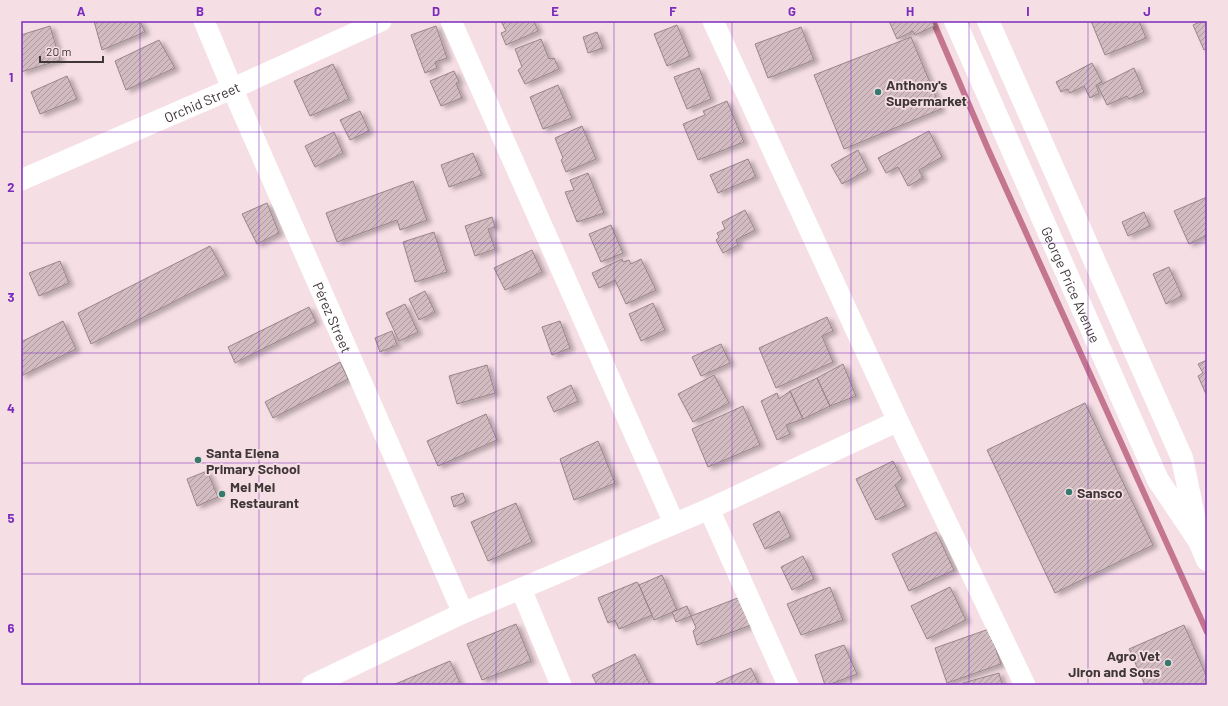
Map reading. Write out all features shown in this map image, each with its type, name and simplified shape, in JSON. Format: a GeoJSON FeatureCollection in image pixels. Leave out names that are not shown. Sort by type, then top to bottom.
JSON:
{"type":"FeatureCollection","features":[{"type":"Feature","properties":{"kind":"main road","name":"George Price Avenue"},"geometry":{"type":"LineString","coordinates":[[955,21],[1158,480],[1203,551]]}},
{"type":"Feature","properties":{"kind":"main road","name":"George Price Avenue"},"geometry":{"type":"LineString","coordinates":[[988,21],[1182,458],[1203,551]]}},
{"type":"Feature","properties":{"kind":"street","name":"Pérez Street"},"geometry":{"type":"LineString","coordinates":[[204,21],[463,614]]}},
{"type":"Feature","properties":{"kind":"street","name":"Orchid Street"},"geometry":{"type":"LineString","coordinates":[[21,180],[381,21]]}},
{"type":"Feature","properties":{"kind":"street"},"geometry":{"type":"LineString","coordinates":[[451,21],[674,523]]}},
{"type":"Feature","properties":{"kind":"street"},"geometry":{"type":"LineString","coordinates":[[713,21],[898,421],[1025,685]]}},
{"type":"Feature","properties":{"kind":"street"},"geometry":{"type":"LineString","coordinates":[[312,685],[463,614],[709,509],[898,421]]}},
{"type":"Feature","properties":{"kind":"street"},"geometry":{"type":"LineString","coordinates":[[709,509],[788,685]]}},
{"type":"Feature","properties":{"kind":"street"},"geometry":{"type":"LineString","coordinates":[[520,589],[561,685]]}},
{"type":"Feature","properties":{"kind":"building"},"geometry":{"type":"Polygon","coordinates":[[[94,21],[140,21],[145,32],[102,50],[94,21]]]}},
{"type":"Feature","properties":{"kind":"building"},"geometry":{"type":"Polygon","coordinates":[[[501,21],[534,21],[538,31],[506,45],[501,33],[506,31],[501,21]]]}},
{"type":"Feature","properties":{"kind":"building"},"geometry":{"type":"Polygon","coordinates":[[[889,21],[932,21],[934,26],[915,35],[913,31],[897,39],[889,21]]]}},
{"type":"Feature","properties":{"kind":"building"},"geometry":{"type":"Polygon","coordinates":[[[1091,21],[1139,21],[1146,38],[1105,55],[1091,21]]]}},
{"type":"Feature","properties":{"kind":"building"},"geometry":{"type":"Polygon","coordinates":[[[1202,21],[1207,21],[1207,48],[1204,50],[1193,25],[1202,21]]]}},
{"type":"Feature","properties":{"kind":"building"},"geometry":{"type":"Polygon","coordinates":[[[677,25],[690,56],[667,66],[654,34],[677,25]]]}},
{"type":"Feature","properties":{"kind":"building"},"geometry":{"type":"Polygon","coordinates":[[[50,26],[60,60],[21,72],[21,35],[50,26]]]}},
{"type":"Feature","properties":{"kind":"building"},"geometry":{"type":"Polygon","coordinates":[[[436,26],[447,58],[435,62],[437,68],[425,73],[411,35],[436,26]]]}},
{"type":"Feature","properties":{"kind":"building"},"geometry":{"type":"Polygon","coordinates":[[[801,27],[814,60],[768,78],[755,44],[801,27]]]}},
{"type":"Feature","properties":{"kind":"building"},"geometry":{"type":"Polygon","coordinates":[[[597,32],[603,48],[588,53],[583,37],[597,32]]]}},
{"type":"Feature","properties":{"kind":"building","name":"Anthony's Supermarket"},"geometry":{"type":"Polygon","coordinates":[[[911,37],[941,109],[844,149],[814,75],[911,37]]]}},
{"type":"Feature","properties":{"kind":"building"},"geometry":{"type":"Polygon","coordinates":[[[541,39],[549,59],[554,58],[559,69],[525,84],[518,70],[522,67],[515,49],[541,39]]]}},
{"type":"Feature","properties":{"kind":"building"},"geometry":{"type":"Polygon","coordinates":[[[159,40],[175,68],[126,90],[115,61],[159,40]]]}},
{"type":"Feature","properties":{"kind":"building"},"geometry":{"type":"Polygon","coordinates":[[[1092,63],[1102,82],[1096,85],[1099,93],[1090,98],[1084,86],[1070,93],[1067,89],[1061,92],[1056,82],[1092,63]]]}},
{"type":"Feature","properties":{"kind":"building"},"geometry":{"type":"Polygon","coordinates":[[[333,64],[349,99],[310,116],[294,81],[333,64]]]}},
{"type":"Feature","properties":{"kind":"building"},"geometry":{"type":"Polygon","coordinates":[[[699,68],[711,99],[687,109],[674,77],[699,68]]]}},
{"type":"Feature","properties":{"kind":"building"},"geometry":{"type":"Polygon","coordinates":[[[1134,68],[1144,92],[1129,99],[1127,96],[1107,105],[1098,86],[1134,68]]]}},
{"type":"Feature","properties":{"kind":"building"},"geometry":{"type":"Polygon","coordinates":[[[454,71],[459,82],[456,83],[462,98],[441,106],[430,81],[454,71]]]}},
{"type":"Feature","properties":{"kind":"building"},"geometry":{"type":"Polygon","coordinates":[[[67,76],[77,99],[40,114],[31,92],[67,76]]]}},
{"type":"Feature","properties":{"kind":"building"},"geometry":{"type":"Polygon","coordinates":[[[558,85],[572,118],[543,129],[530,97],[558,85]]]}},
{"type":"Feature","properties":{"kind":"building"},"geometry":{"type":"Polygon","coordinates":[[[727,101],[744,142],[698,160],[683,124],[705,115],[703,111],[727,101]]]}},
{"type":"Feature","properties":{"kind":"building"},"geometry":{"type":"Polygon","coordinates":[[[360,111],[369,131],[350,140],[340,120],[360,111]]]}},
{"type":"Feature","properties":{"kind":"building"},"geometry":{"type":"Polygon","coordinates":[[[582,126],[596,159],[566,172],[561,160],[563,158],[555,138],[582,126]]]}},
{"type":"Feature","properties":{"kind":"building"},"geometry":{"type":"Polygon","coordinates":[[[929,131],[942,157],[919,170],[923,178],[908,186],[898,167],[886,173],[878,158],[929,131]]]}},
{"type":"Feature","properties":{"kind":"building"},"geometry":{"type":"Polygon","coordinates":[[[334,132],[343,153],[315,167],[305,146],[334,132]]]}},
{"type":"Feature","properties":{"kind":"building"},"geometry":{"type":"Polygon","coordinates":[[[858,150],[868,170],[842,184],[831,165],[858,150]]]}},
{"type":"Feature","properties":{"kind":"building"},"geometry":{"type":"Polygon","coordinates":[[[473,153],[482,175],[449,187],[441,165],[473,153]]]}},
{"type":"Feature","properties":{"kind":"building"},"geometry":{"type":"Polygon","coordinates":[[[748,159],[756,177],[718,193],[710,175],[748,159]]]}},
{"type":"Feature","properties":{"kind":"building"},"geometry":{"type":"Polygon","coordinates":[[[588,173],[604,213],[577,222],[565,192],[574,190],[570,180],[588,173]]]}},
{"type":"Feature","properties":{"kind":"building"},"geometry":{"type":"Polygon","coordinates":[[[413,181],[427,220],[400,230],[397,220],[337,242],[326,213],[413,181]]]}},
{"type":"Feature","properties":{"kind":"building"},"geometry":{"type":"Polygon","coordinates":[[[1207,197],[1207,235],[1189,244],[1174,211],[1207,197]]]}},
{"type":"Feature","properties":{"kind":"building"},"geometry":{"type":"Polygon","coordinates":[[[267,203],[279,233],[257,244],[242,214],[267,203]]]}},
{"type":"Feature","properties":{"kind":"building"},"geometry":{"type":"Polygon","coordinates":[[[745,210],[755,230],[736,240],[738,245],[723,253],[716,240],[719,237],[717,233],[725,229],[722,222],[745,210]]]}},
{"type":"Feature","properties":{"kind":"building"},"geometry":{"type":"Polygon","coordinates":[[[1144,212],[1150,226],[1128,236],[1122,222],[1144,212]]]}},
{"type":"Feature","properties":{"kind":"building"},"geometry":{"type":"Polygon","coordinates":[[[492,217],[495,227],[488,229],[495,249],[475,256],[465,226],[492,217]]]}},
{"type":"Feature","properties":{"kind":"building"},"geometry":{"type":"Polygon","coordinates":[[[611,225],[623,253],[601,262],[589,234],[611,225]]]}},
{"type":"Feature","properties":{"kind":"building"},"geometry":{"type":"Polygon","coordinates":[[[434,232],[447,272],[415,282],[403,242],[434,232]]]}},
{"type":"Feature","properties":{"kind":"building"},"geometry":{"type":"Polygon","coordinates":[[[210,246],[226,275],[91,344],[78,313],[210,246]]]}},
{"type":"Feature","properties":{"kind":"building"},"geometry":{"type":"Polygon","coordinates":[[[532,250],[542,272],[505,290],[494,268],[532,250]]]}},
{"type":"Feature","properties":{"kind":"building"},"geometry":{"type":"Polygon","coordinates":[[[622,259],[623,262],[629,260],[631,264],[641,259],[656,290],[626,304],[615,280],[599,288],[592,273],[622,259]]]}},
{"type":"Feature","properties":{"kind":"building"},"geometry":{"type":"Polygon","coordinates":[[[60,261],[69,283],[39,296],[29,273],[60,261]]]}},
{"type":"Feature","properties":{"kind":"building"},"geometry":{"type":"Polygon","coordinates":[[[1169,267],[1182,296],[1166,304],[1153,274],[1169,267]]]}},
{"type":"Feature","properties":{"kind":"building"},"geometry":{"type":"Polygon","coordinates":[[[425,291],[435,312],[419,320],[409,299],[425,291]]]}},
{"type":"Feature","properties":{"kind":"building"},"geometry":{"type":"Polygon","coordinates":[[[653,303],[665,330],[641,341],[629,314],[653,303]]]}},
{"type":"Feature","properties":{"kind":"building"},"geometry":{"type":"Polygon","coordinates":[[[405,304],[418,332],[399,341],[386,313],[405,304]]]}},
{"type":"Feature","properties":{"kind":"building"},"geometry":{"type":"Polygon","coordinates":[[[309,307],[316,322],[235,363],[228,347],[309,307]]]}},
{"type":"Feature","properties":{"kind":"building"},"geometry":{"type":"Polygon","coordinates":[[[827,317],[833,331],[822,336],[833,362],[776,388],[759,348],[827,317]]]}},
{"type":"Feature","properties":{"kind":"building"},"geometry":{"type":"Polygon","coordinates":[[[63,321],[76,349],[21,376],[21,342],[63,321]]]}},
{"type":"Feature","properties":{"kind":"building"},"geometry":{"type":"Polygon","coordinates":[[[560,321],[570,348],[552,355],[542,327],[560,321]]]}},
{"type":"Feature","properties":{"kind":"building"},"geometry":{"type":"Polygon","coordinates":[[[392,331],[397,345],[380,352],[375,338],[392,331]]]}},
{"type":"Feature","properties":{"kind":"building"},"geometry":{"type":"Polygon","coordinates":[[[721,344],[730,363],[701,376],[692,357],[721,344]]]}},
{"type":"Feature","properties":{"kind":"building"},"geometry":{"type":"Polygon","coordinates":[[[1207,360],[1206,394],[1198,376],[1203,373],[1198,364],[1207,360]]]}},
{"type":"Feature","properties":{"kind":"building"},"geometry":{"type":"Polygon","coordinates":[[[340,362],[348,379],[273,418],[265,402],[340,362]]]}},
{"type":"Feature","properties":{"kind":"building"},"geometry":{"type":"Polygon","coordinates":[[[843,364],[856,396],[830,406],[817,378],[843,364]]]}},
{"type":"Feature","properties":{"kind":"building"},"geometry":{"type":"Polygon","coordinates":[[[487,365],[495,393],[457,404],[449,376],[487,365]]]}},
{"type":"Feature","properties":{"kind":"building"},"geometry":{"type":"Polygon","coordinates":[[[714,375],[729,403],[693,422],[678,394],[714,375]]]}},
{"type":"Feature","properties":{"kind":"building"},"geometry":{"type":"Polygon","coordinates":[[[817,378],[830,406],[803,419],[790,391],[817,378]]]}},
{"type":"Feature","properties":{"kind":"building"},"geometry":{"type":"Polygon","coordinates":[[[571,385],[578,401],[554,412],[547,397],[571,385]]]}},
{"type":"Feature","properties":{"kind":"building"},"geometry":{"type":"Polygon","coordinates":[[[790,391],[803,419],[786,425],[790,434],[777,440],[761,401],[777,393],[779,399],[790,391]]]}},
{"type":"Feature","properties":{"kind":"building"},"geometry":{"type":"Polygon","coordinates":[[[1085,403],[1153,545],[1055,593],[987,450],[1085,403]]]}},
{"type":"Feature","properties":{"kind":"building"},"geometry":{"type":"Polygon","coordinates":[[[743,406],[760,445],[708,467],[692,429],[743,406]]]}},
{"type":"Feature","properties":{"kind":"building"},"geometry":{"type":"Polygon","coordinates":[[[486,414],[497,440],[438,466],[427,441],[486,414]]]}},
{"type":"Feature","properties":{"kind":"building"},"geometry":{"type":"Polygon","coordinates":[[[598,441],[615,483],[574,500],[560,459],[598,441]]]}},
{"type":"Feature","properties":{"kind":"building"},"geometry":{"type":"Polygon","coordinates":[[[893,461],[902,479],[895,485],[906,506],[876,520],[856,479],[893,461]]]}},
{"type":"Feature","properties":{"kind":"building"},"geometry":{"type":"Polygon","coordinates":[[[207,471],[218,497],[197,506],[187,479],[207,471]]]}},
{"type":"Feature","properties":{"kind":"building"},"geometry":{"type":"Polygon","coordinates":[[[463,493],[466,502],[454,507],[451,497],[463,493]]]}},
{"type":"Feature","properties":{"kind":"building"},"geometry":{"type":"Polygon","coordinates":[[[516,503],[532,542],[488,561],[471,522],[516,503]]]}},
{"type":"Feature","properties":{"kind":"building"},"geometry":{"type":"Polygon","coordinates":[[[779,511],[791,537],[765,549],[753,524],[779,511]]]}},
{"type":"Feature","properties":{"kind":"building"},"geometry":{"type":"Polygon","coordinates":[[[936,532],[954,570],[909,591],[892,554],[936,532]]]}},
{"type":"Feature","properties":{"kind":"building"},"geometry":{"type":"Polygon","coordinates":[[[803,556],[814,579],[792,590],[781,567],[803,556]]]}},
{"type":"Feature","properties":{"kind":"building"},"geometry":{"type":"Polygon","coordinates":[[[662,575],[677,610],[654,620],[639,585],[662,575]]]}},
{"type":"Feature","properties":{"kind":"building"},"geometry":{"type":"Polygon","coordinates":[[[637,582],[652,615],[619,629],[615,620],[608,623],[598,598],[637,582]]]}},
{"type":"Feature","properties":{"kind":"building"},"geometry":{"type":"Polygon","coordinates":[[[830,587],[843,620],[801,635],[787,604],[830,587]]]}},
{"type":"Feature","properties":{"kind":"building"},"geometry":{"type":"Polygon","coordinates":[[[950,587],[966,620],[927,639],[911,606],[950,587]]]}},
{"type":"Feature","properties":{"kind":"building"},"geometry":{"type":"Polygon","coordinates":[[[743,596],[754,624],[697,645],[693,631],[696,628],[691,616],[743,596]]]}},
{"type":"Feature","properties":{"kind":"building"},"geometry":{"type":"Polygon","coordinates":[[[687,606],[691,616],[676,622],[672,612],[687,606]]]}},
{"type":"Feature","properties":{"kind":"building"},"geometry":{"type":"Polygon","coordinates":[[[516,624],[531,661],[482,680],[467,644],[516,624]]]}},
{"type":"Feature","properties":{"kind":"building","name":"Agro Vet Jiron and Sons"},"geometry":{"type":"Polygon","coordinates":[[[1184,625],[1207,677],[1207,685],[1145,685],[1129,649],[1184,625]]]}},
{"type":"Feature","properties":{"kind":"building"},"geometry":{"type":"Polygon","coordinates":[[[989,629],[1001,664],[947,683],[935,648],[989,629]]]}},
{"type":"Feature","properties":{"kind":"building"},"geometry":{"type":"Polygon","coordinates":[[[844,645],[857,674],[825,685],[815,655],[844,645]]]}},
{"type":"Feature","properties":{"kind":"building"},"geometry":{"type":"Polygon","coordinates":[[[635,654],[650,685],[597,685],[592,675],[635,654]]]}},
{"type":"Feature","properties":{"kind":"building"},"geometry":{"type":"Polygon","coordinates":[[[450,661],[461,685],[393,685],[450,661]]]}},
{"type":"Feature","properties":{"kind":"building"},"geometry":{"type":"Polygon","coordinates":[[[751,668],[759,685],[717,685],[716,683],[751,668]]]}},
{"type":"Feature","properties":{"kind":"building"},"geometry":{"type":"Polygon","coordinates":[[[999,673],[1002,685],[963,685],[963,683],[999,673]]]}},
{"type":"Feature","properties":{"kind":"waterway"},"geometry":{"type":"LineString","coordinates":[[933,21],[988,149],[1207,632]]}},
{"type":"Feature","properties":{"kind":"place","name":"Anthony's Supermarket"},"geometry":{"type":"Point","coordinates":[878,92]}},
{"type":"Feature","properties":{"kind":"place","name":"Santa Elena Primary School"},"geometry":{"type":"Point","coordinates":[198,460]}},
{"type":"Feature","properties":{"kind":"place","name":"Sansco"},"geometry":{"type":"Point","coordinates":[1069,492]}},
{"type":"Feature","properties":{"kind":"place","name":"Mei Mei Restaurant"},"geometry":{"type":"Point","coordinates":[222,494]}},
{"type":"Feature","properties":{"kind":"place","name":"Agro Vet Jiron and Sons"},"geometry":{"type":"Point","coordinates":[1168,663]}}]}
